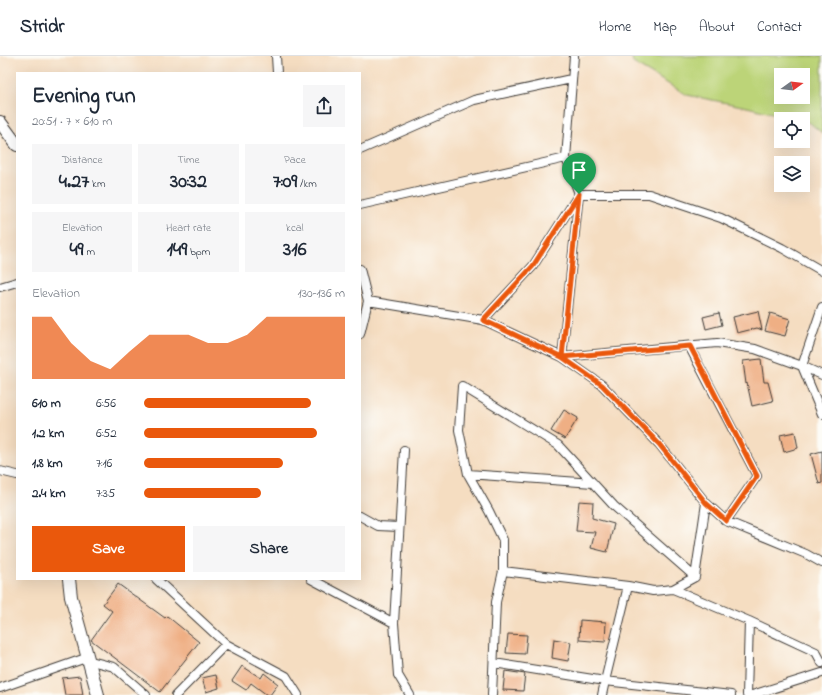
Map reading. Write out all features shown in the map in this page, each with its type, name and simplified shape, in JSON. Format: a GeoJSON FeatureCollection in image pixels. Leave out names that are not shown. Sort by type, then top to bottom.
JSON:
{"type":"FeatureCollection","features":[{"type":"Feature","properties":{"kind":"street"},"geometry":{"type":"LineString","coordinates":[[276,56],[277,72]]}},
{"type":"Feature","properties":{"kind":"street"},"geometry":{"type":"LineString","coordinates":[[562,357],[579,194],[566,158],[574,56]]}},
{"type":"Feature","properties":{"kind":"street"},"geometry":{"type":"LineString","coordinates":[[361,150],[474,100],[571,79]]}},
{"type":"Feature","properties":{"kind":"street"},"geometry":{"type":"LineString","coordinates":[[0,122],[16,144]]}},
{"type":"Feature","properties":{"kind":"street"},"geometry":{"type":"LineString","coordinates":[[361,205],[566,158]]}},
{"type":"Feature","properties":{"kind":"street"},"geometry":{"type":"LineString","coordinates":[[579,194],[649,194],[721,218],[782,248],[822,271]]}},
{"type":"Feature","properties":{"kind":"street"},"geometry":{"type":"LineString","coordinates":[[483,320],[533,266],[579,194]]}},
{"type":"Feature","properties":{"kind":"street"},"geometry":{"type":"LineString","coordinates":[[361,273],[368,301],[361,330]]}},
{"type":"Feature","properties":{"kind":"street"},"geometry":{"type":"LineString","coordinates":[[0,287],[16,282]]}},
{"type":"Feature","properties":{"kind":"street"},"geometry":{"type":"LineString","coordinates":[[368,301],[483,320],[562,357],[602,385],[659,444],[706,503],[726,521],[806,554],[822,563]]}},
{"type":"Feature","properties":{"kind":"street"},"geometry":{"type":"LineString","coordinates":[[822,307],[802,366],[822,414]]}},
{"type":"Feature","properties":{"kind":"street"},"geometry":{"type":"LineString","coordinates":[[562,357],[717,343],[755,349],[822,375]]}},
{"type":"Feature","properties":{"kind":"street"},"geometry":{"type":"LineString","coordinates":[[690,346],[757,476],[726,521]]}},
{"type":"Feature","properties":{"kind":"street"},"geometry":{"type":"LineString","coordinates":[[491,694],[494,663],[496,602],[502,571],[503,540],[489,511],[468,474],[459,430],[462,386],[558,445],[614,506],[694,577]]}},
{"type":"Feature","properties":{"kind":"street"},"geometry":{"type":"LineString","coordinates":[[404,450],[394,623],[398,675],[410,695]]}},
{"type":"Feature","properties":{"kind":"street"},"geometry":{"type":"LineString","coordinates":[[0,471],[16,475]]}},
{"type":"Feature","properties":{"kind":"street"},"geometry":{"type":"LineString","coordinates":[[468,474],[593,483]]}},
{"type":"Feature","properties":{"kind":"street"},"geometry":{"type":"LineString","coordinates":[[694,577],[706,503]]}},
{"type":"Feature","properties":{"kind":"street"},"geometry":{"type":"LineString","coordinates":[[361,517],[378,526],[399,527]]}},
{"type":"Feature","properties":{"kind":"street"},"geometry":{"type":"LineString","coordinates":[[502,571],[628,586],[653,591],[673,589],[694,577]]}},
{"type":"Feature","properties":{"kind":"street"},"geometry":{"type":"LineString","coordinates":[[69,580],[70,597],[98,695]]}},
{"type":"Feature","properties":{"kind":"street"},"geometry":{"type":"LineString","coordinates":[[160,580],[226,644],[286,676],[298,695]]}},
{"type":"Feature","properties":{"kind":"street"},"geometry":{"type":"LineString","coordinates":[[313,580],[394,623]]}},
{"type":"Feature","properties":{"kind":"street"},"geometry":{"type":"LineString","coordinates":[[602,695],[604,681],[628,586]]}},
{"type":"Feature","properties":{"kind":"street"},"geometry":{"type":"LineString","coordinates":[[673,589],[749,621],[816,652],[822,663]]}},
{"type":"Feature","properties":{"kind":"street"},"geometry":{"type":"LineString","coordinates":[[747,695],[749,621]]}},
{"type":"Feature","properties":{"kind":"street"},"geometry":{"type":"LineString","coordinates":[[176,695],[226,644]]}},
{"type":"Feature","properties":{"kind":"street"},"geometry":{"type":"LineString","coordinates":[[0,688],[83,659],[114,667],[146,695]]}},
{"type":"Feature","properties":{"kind":"street"},"geometry":{"type":"LineString","coordinates":[[494,663],[604,681],[731,695]]}},
{"type":"Feature","properties":{"kind":"street"},"geometry":{"type":"LineString","coordinates":[[752,695],[822,673]]}},
{"type":"Feature","properties":{"kind":"green space"},"geometry":{"type":"Polygon","coordinates":[[[632,56],[822,56],[822,133],[810,123],[810,112],[774,112],[774,114],[687,95],[633,63],[632,56]]]}},
{"type":"Feature","properties":{"kind":"building"},"geometry":{"type":"Polygon","coordinates":[[[758,311],[762,330],[757,328],[737,333],[733,317],[758,311]]]}},
{"type":"Feature","properties":{"kind":"building"},"geometry":{"type":"Polygon","coordinates":[[[719,313],[722,325],[706,329],[703,317],[719,313]]]}},
{"type":"Feature","properties":{"kind":"building"},"geometry":{"type":"Polygon","coordinates":[[[770,313],[790,319],[785,336],[765,331],[770,313]]]}},
{"type":"Feature","properties":{"kind":"building"},"geometry":{"type":"Polygon","coordinates":[[[761,359],[764,382],[768,382],[773,401],[752,406],[747,383],[746,384],[743,361],[761,359]]]}},
{"type":"Feature","properties":{"kind":"building"},"geometry":{"type":"Polygon","coordinates":[[[564,410],[578,418],[565,439],[551,431],[564,410]]]}},
{"type":"Feature","properties":{"kind":"building"},"geometry":{"type":"Polygon","coordinates":[[[795,432],[798,448],[784,452],[780,435],[795,432]]]}},
{"type":"Feature","properties":{"kind":"building"},"geometry":{"type":"Polygon","coordinates":[[[822,451],[822,483],[819,484],[811,454],[822,451]]]}},
{"type":"Feature","properties":{"kind":"building"},"geometry":{"type":"Polygon","coordinates":[[[579,501],[593,502],[592,518],[614,524],[607,552],[591,548],[595,532],[576,531],[579,501]]]}},
{"type":"Feature","properties":{"kind":"building"},"geometry":{"type":"Polygon","coordinates":[[[118,584],[165,618],[167,616],[199,642],[160,692],[91,640],[112,611],[103,604],[118,584]]]}},
{"type":"Feature","properties":{"kind":"building"},"geometry":{"type":"Polygon","coordinates":[[[580,620],[606,622],[605,642],[579,640],[580,620]]]}},
{"type":"Feature","properties":{"kind":"building"},"geometry":{"type":"Polygon","coordinates":[[[508,634],[527,635],[525,654],[506,653],[508,634]]]}},
{"type":"Feature","properties":{"kind":"building"},"geometry":{"type":"Polygon","coordinates":[[[554,639],[571,642],[568,661],[552,658],[554,639]]]}},
{"type":"Feature","properties":{"kind":"building"},"geometry":{"type":"Polygon","coordinates":[[[242,666],[261,678],[264,673],[278,684],[270,695],[267,695],[251,683],[246,690],[232,681],[242,666]]]}},
{"type":"Feature","properties":{"kind":"building"},"geometry":{"type":"Polygon","coordinates":[[[505,671],[525,674],[523,691],[503,690],[505,671]]]}},
{"type":"Feature","properties":{"kind":"building"},"geometry":{"type":"Polygon","coordinates":[[[216,675],[219,688],[206,692],[202,678],[216,675]]]}},
{"type":"Feature","properties":{"kind":"building"},"geometry":{"type":"Polygon","coordinates":[[[80,676],[83,695],[65,695],[62,678],[80,676]]]}},
{"type":"Feature","properties":{"kind":"route"},"geometry":{"type":"LineString","coordinates":[[579,194],[533,266],[483,320],[562,357],[690,346],[757,476],[726,521],[706,503],[659,444],[602,385],[562,357],[579,194]]}}]}
